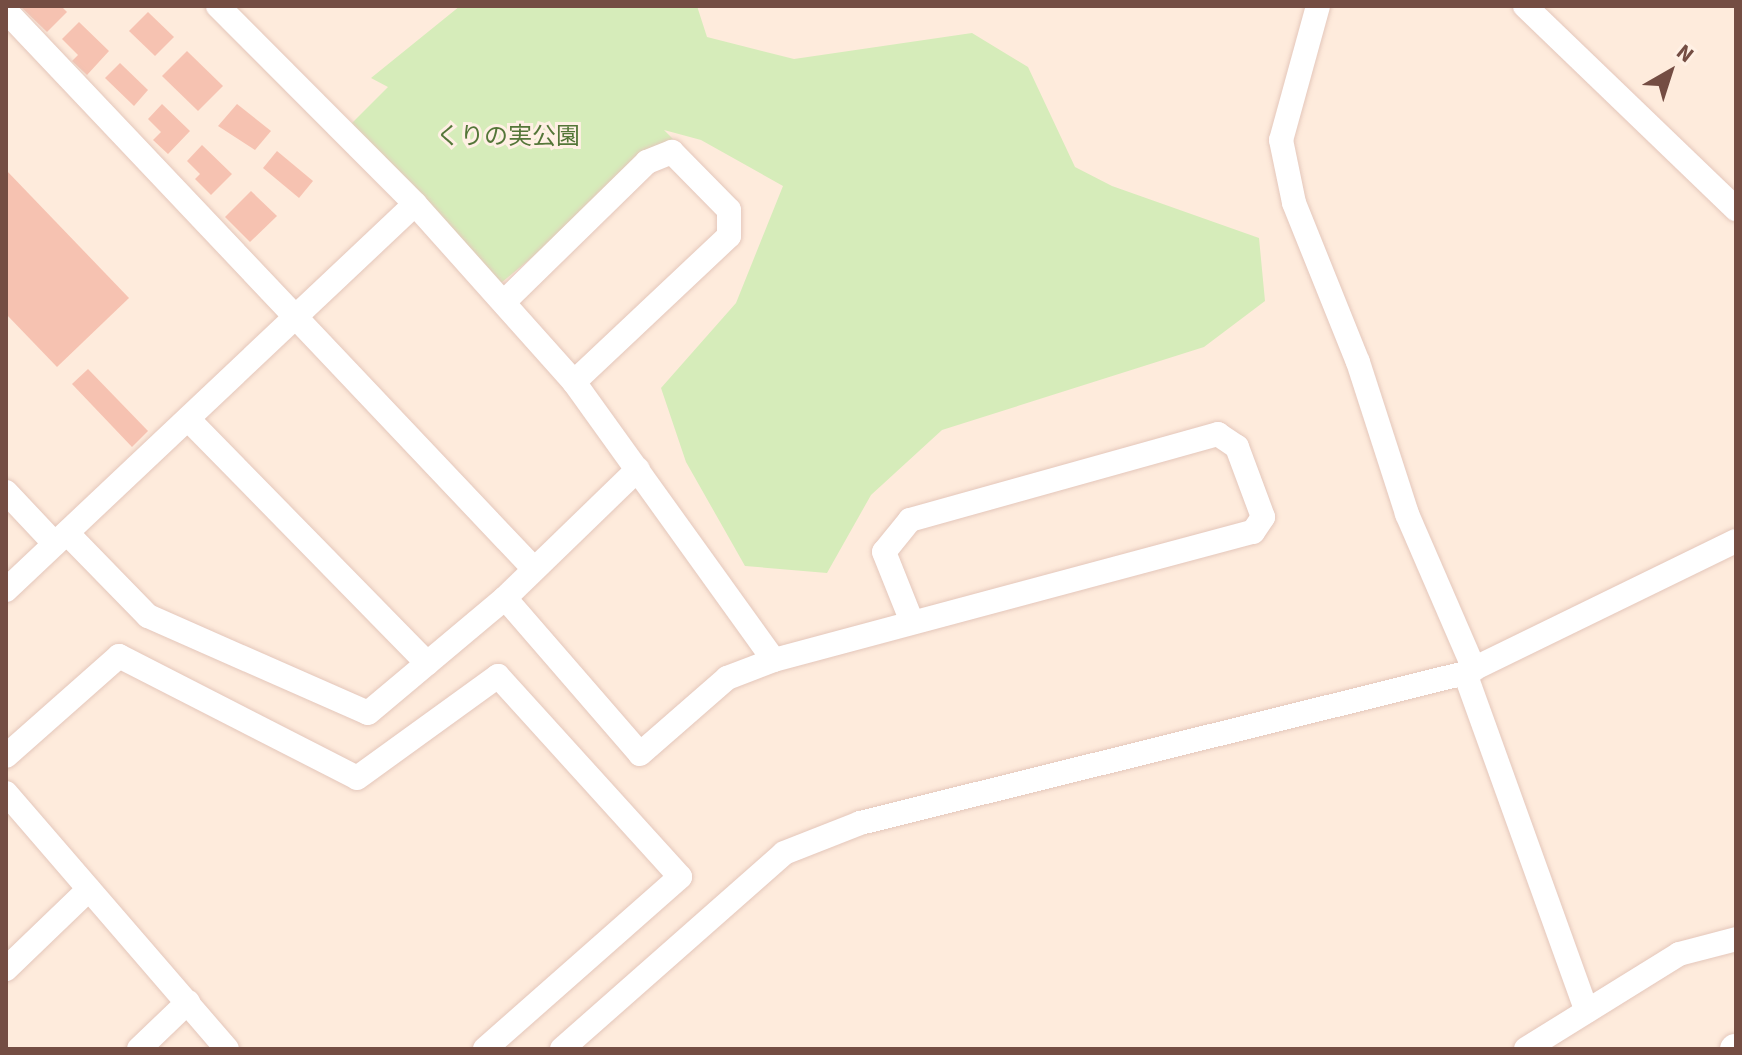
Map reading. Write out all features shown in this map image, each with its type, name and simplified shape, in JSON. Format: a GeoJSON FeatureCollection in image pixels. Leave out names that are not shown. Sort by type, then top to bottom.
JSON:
{"type":"FeatureCollection","features":[{"type":"Feature","properties":{"kind":"street"},"geometry":{"type":"LineString","coordinates":[[218,6],[415,204],[574,382],[774,660]]}},
{"type":"Feature","properties":{"kind":"street"},"geometry":{"type":"LineString","coordinates":[[1318,6],[1281,140],[1294,203],[1358,362],[1407,514],[1470,671],[1587,1011]]}},
{"type":"Feature","properties":{"kind":"street"},"geometry":{"type":"LineString","coordinates":[[1525,6],[1736,209]]}},
{"type":"Feature","properties":{"kind":"street"},"geometry":{"type":"LineString","coordinates":[[6,11],[534,569]]}},
{"type":"Feature","properties":{"kind":"street"},"geometry":{"type":"LineString","coordinates":[[504,302],[647,162],[672,152],[729,210],[729,236],[574,382]]}},
{"type":"Feature","properties":{"kind":"street"},"geometry":{"type":"LineString","coordinates":[[6,590],[415,204]]}},
{"type":"Feature","properties":{"kind":"street"},"geometry":{"type":"LineString","coordinates":[[188,419],[427,663]]}},
{"type":"Feature","properties":{"kind":"street"},"geometry":{"type":"LineString","coordinates":[[505,598],[640,754],[727,678],[774,660],[1253,532],[1263,517],[1237,447],[1218,434],[910,520],[884,552],[912,622]]}},
{"type":"Feature","properties":{"kind":"street"},"geometry":{"type":"LineString","coordinates":[[6,492],[148,616],[368,713],[505,598],[638,469]]}},
{"type":"Feature","properties":{"kind":"street"},"geometry":{"type":"LineString","coordinates":[[562,1049],[784,853],[860,823],[1470,671],[1736,541]]}},
{"type":"Feature","properties":{"kind":"street"},"geometry":{"type":"LineString","coordinates":[[6,756],[119,656],[357,778],[498,676],[680,877],[485,1049]]}},
{"type":"Feature","properties":{"kind":"street"},"geometry":{"type":"LineString","coordinates":[[6,793],[227,1049]]}},
{"type":"Feature","properties":{"kind":"street"},"geometry":{"type":"LineString","coordinates":[[6,969],[89,889]]}},
{"type":"Feature","properties":{"kind":"street"},"geometry":{"type":"LineString","coordinates":[[1526,1049],[1679,954],[1736,939]]}},
{"type":"Feature","properties":{"kind":"street"},"geometry":{"type":"LineString","coordinates":[[139,1049],[188,1002]]}},
{"type":"Feature","properties":{"kind":"green space","name":"くりの実公園"},"geometry":{"type":"Polygon","coordinates":[[[460,6],[697,6],[707,37],[794,59],[972,33],[1028,67],[1075,167],[1112,186],[1259,238],[1265,301],[1204,347],[942,430],[871,495],[827,573],[745,566],[686,462],[661,388],[736,303],[783,186],[701,140],[664,130],[674,140],[501,283],[348,127],[388,87],[371,78],[460,6]]]}},
{"type":"Feature","properties":{"kind":"building"},"geometry":{"type":"Polygon","coordinates":[[[20,6],[61,6],[67,12],[47,32],[20,6]]]}},
{"type":"Feature","properties":{"kind":"building"},"geometry":{"type":"Polygon","coordinates":[[[148,12],[174,37],[155,56],[129,31],[148,12]]]}},
{"type":"Feature","properties":{"kind":"building"},"geometry":{"type":"Polygon","coordinates":[[[79,22],[109,51],[87,75],[72,61],[78,55],[62,39],[79,22]]]}},
{"type":"Feature","properties":{"kind":"building"},"geometry":{"type":"Polygon","coordinates":[[[187,51],[223,86],[198,111],[162,76],[187,51]]]}},
{"type":"Feature","properties":{"kind":"building"},"geometry":{"type":"Polygon","coordinates":[[[120,63],[148,90],[134,106],[105,78],[120,63]]]}},
{"type":"Feature","properties":{"kind":"building"},"geometry":{"type":"Polygon","coordinates":[[[162,104],[190,131],[168,154],[153,140],[161,132],[148,119],[162,104]]]}},
{"type":"Feature","properties":{"kind":"building"},"geometry":{"type":"Polygon","coordinates":[[[237,104],[271,131],[255,150],[218,126],[237,104]]]}},
{"type":"Feature","properties":{"kind":"building"},"geometry":{"type":"Polygon","coordinates":[[[202,145],[232,174],[211,195],[195,179],[200,174],[187,161],[202,145]]]}},
{"type":"Feature","properties":{"kind":"building"},"geometry":{"type":"Polygon","coordinates":[[[277,151],[313,181],[299,198],[263,168],[277,151]]]}},
{"type":"Feature","properties":{"kind":"building"},"geometry":{"type":"Polygon","coordinates":[[[6,170],[129,298],[57,367],[6,314],[6,170]]]}},
{"type":"Feature","properties":{"kind":"building"},"geometry":{"type":"Polygon","coordinates":[[[251,191],[277,216],[250,242],[225,217],[251,191]]]}},
{"type":"Feature","properties":{"kind":"building"},"geometry":{"type":"Polygon","coordinates":[[[88,369],[148,431],[132,447],[72,384],[88,369]]]}}]}
